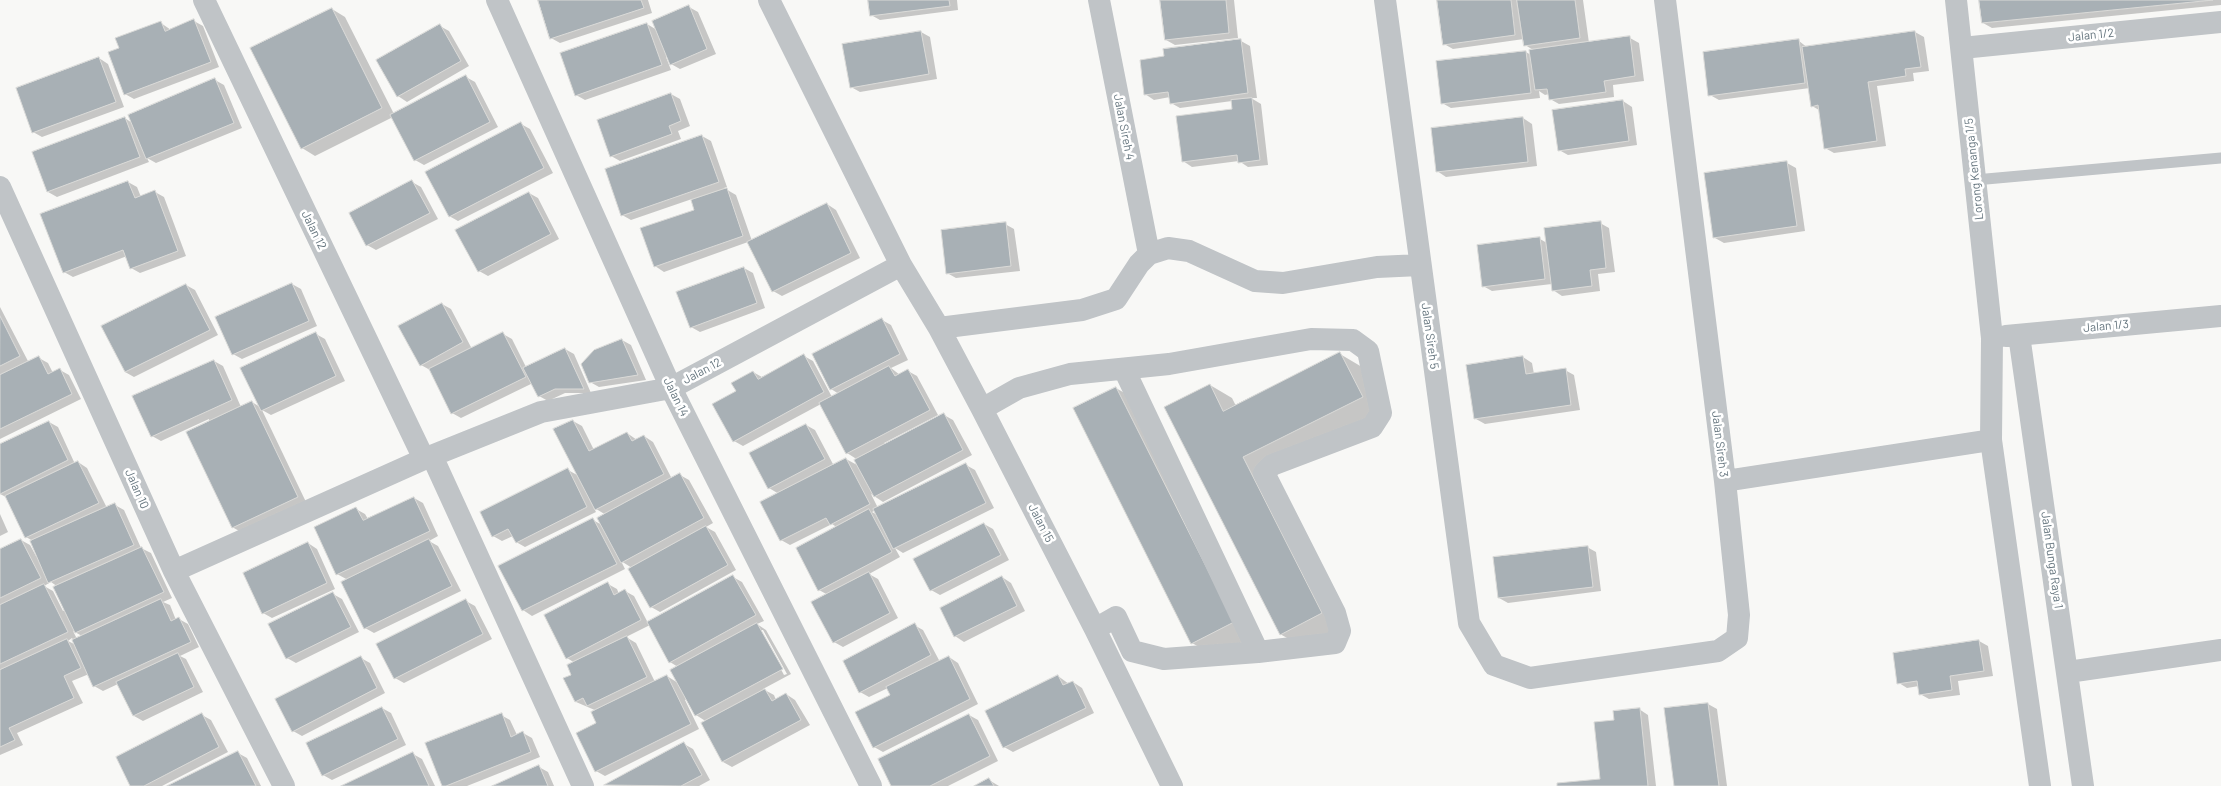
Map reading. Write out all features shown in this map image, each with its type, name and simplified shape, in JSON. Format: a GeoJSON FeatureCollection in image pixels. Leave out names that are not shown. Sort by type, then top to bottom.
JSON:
{"type":"FeatureCollection","features":[{"type":"Feature","properties":{"kind":"street","name":"Jalan 12"},"geometry":{"type":"LineString","coordinates":[[204,0],[428,458],[583,786]]}},
{"type":"Feature","properties":{"kind":"street","name":"Jalan 14"},"geometry":{"type":"LineString","coordinates":[[497,0],[671,388],[871,786]]}},
{"type":"Feature","properties":{"kind":"street","name":"Jalan 15"},"geometry":{"type":"LineString","coordinates":[[769,0],[901,265],[939,328],[982,409],[1095,629],[1172,786]]}},
{"type":"Feature","properties":{"kind":"street","name":"Jalan Sireh 4"},"geometry":{"type":"LineString","coordinates":[[1100,0],[1149,254]]}},
{"type":"Feature","properties":{"kind":"street","name":"Jalan Sireh 5"},"geometry":{"type":"LineString","coordinates":[[1385,0],[1469,623],[1494,665]]}},
{"type":"Feature","properties":{"kind":"street","name":"Jalan Sireh 3"},"geometry":{"type":"LineString","coordinates":[[1494,665],[1530,678],[1718,651],[1737,638],[1739,615],[1725,481],[1665,0]]}},
{"type":"Feature","properties":{"kind":"street","name":"Lorong Kenanga 1/5"},"geometry":{"type":"LineString","coordinates":[[1956,0],[1992,338],[1991,440],[2040,786]]}},
{"type":"Feature","properties":{"kind":"street","name":"Jalan 1/2"},"geometry":{"type":"LineString","coordinates":[[1962,48],[2221,22]]}},
{"type":"Feature","properties":{"kind":"street","name":"Jalan 10"},"geometry":{"type":"LineString","coordinates":[[0,187],[174,571],[284,786]]}},
{"type":"Feature","properties":{"kind":"street"},"geometry":{"type":"LineString","coordinates":[[939,328],[1082,310],[1116,299],[1139,264],[1149,254],[1168,248],[1189,252],[1255,281],[1283,283],[1377,267],[1420,265]]}},
{"type":"Feature","properties":{"kind":"street","name":"Jalan 12"},"geometry":{"type":"LineString","coordinates":[[174,571],[428,458],[541,412],[671,388],[901,265]]}},
{"type":"Feature","properties":{"kind":"street","name":"Jalan 1/3"},"geometry":{"type":"LineString","coordinates":[[1992,338],[2221,316]]}},
{"type":"Feature","properties":{"kind":"street","name":"Jalan Bunga Raya 1"},"geometry":{"type":"LineString","coordinates":[[2019,334],[2083,786]]}},
{"type":"Feature","properties":{"kind":"street"},"geometry":{"type":"LineString","coordinates":[[982,409],[1019,388],[1070,374],[1169,364],[1311,339],[1353,340],[1368,351],[1381,413],[1372,427],[1272,465],[1264,474],[1335,613],[1340,631],[1335,643],[1258,652],[1164,659],[1132,651],[1116,617],[1095,629]]}},
{"type":"Feature","properties":{"kind":"street"},"geometry":{"type":"LineString","coordinates":[[1124,369],[1258,652]]}},
{"type":"Feature","properties":{"kind":"street"},"geometry":{"type":"LineString","coordinates":[[1725,481],[1991,440]]}},
{"type":"Feature","properties":{"kind":"street"},"geometry":{"type":"LineString","coordinates":[[2068,672],[2221,650]]}},
{"type":"Feature","properties":{"kind":"lane"},"geometry":{"type":"LineString","coordinates":[[1976,180],[2221,158]]}},
{"type":"Feature","properties":{"kind":"building"},"geometry":{"type":"Polygon","coordinates":[[[538,0],[641,0],[644,8],[550,39],[538,0]]]}},
{"type":"Feature","properties":{"kind":"building"},"geometry":{"type":"Polygon","coordinates":[[[868,0],[949,0],[950,6],[870,16],[868,0]]]}},
{"type":"Feature","properties":{"kind":"building"},"geometry":{"type":"Polygon","coordinates":[[[1160,0],[1226,0],[1229,33],[1165,40],[1160,0]]]}},
{"type":"Feature","properties":{"kind":"building"},"geometry":{"type":"Polygon","coordinates":[[[1437,0],[1511,0],[1515,35],[1443,45],[1437,0]]]}},
{"type":"Feature","properties":{"kind":"building"},"geometry":{"type":"Polygon","coordinates":[[[1517,0],[1575,0],[1580,38],[1524,46],[1517,0]]]}},
{"type":"Feature","properties":{"kind":"building"},"geometry":{"type":"Polygon","coordinates":[[[1979,0],[2213,0],[1982,23],[1979,0]]]}},
{"type":"Feature","properties":{"kind":"building"},"geometry":{"type":"Polygon","coordinates":[[[689,5],[707,49],[670,65],[652,21],[689,5]]]}},
{"type":"Feature","properties":{"kind":"building"},"geometry":{"type":"Polygon","coordinates":[[[332,8],[382,108],[301,149],[250,48],[332,8]]]}},
{"type":"Feature","properties":{"kind":"building"},"geometry":{"type":"Polygon","coordinates":[[[194,19],[211,62],[124,95],[108,52],[119,48],[115,38],[161,21],[165,31],[194,19]]]}},
{"type":"Feature","properties":{"kind":"building"},"geometry":{"type":"Polygon","coordinates":[[[647,23],[662,65],[575,96],[560,53],[647,23]]]}},
{"type":"Feature","properties":{"kind":"building"},"geometry":{"type":"Polygon","coordinates":[[[440,24],[461,61],[397,97],[376,60],[440,24]]]}},
{"type":"Feature","properties":{"kind":"building"},"geometry":{"type":"Polygon","coordinates":[[[921,31],[929,74],[850,88],[842,44],[921,31]]]}},
{"type":"Feature","properties":{"kind":"building"},"geometry":{"type":"Polygon","coordinates":[[[1915,31],[1921,67],[1905,69],[1906,76],[1868,82],[1877,141],[1824,149],[1818,105],[1811,107],[1802,47],[1915,31]]]}},
{"type":"Feature","properties":{"kind":"building"},"geometry":{"type":"Polygon","coordinates":[[[1630,36],[1635,76],[1604,81],[1606,92],[1549,100],[1547,89],[1535,90],[1529,50],[1630,36]]]}},
{"type":"Feature","properties":{"kind":"building"},"geometry":{"type":"Polygon","coordinates":[[[1241,39],[1248,93],[1170,104],[1168,92],[1144,95],[1140,60],[1164,56],[1163,49],[1241,39]]]}},
{"type":"Feature","properties":{"kind":"building"},"geometry":{"type":"Polygon","coordinates":[[[1799,39],[1805,83],[1708,96],[1703,52],[1799,39]]]}},
{"type":"Feature","properties":{"kind":"building"},"geometry":{"type":"Polygon","coordinates":[[[1526,51],[1531,93],[1441,104],[1436,61],[1526,51]]]}},
{"type":"Feature","properties":{"kind":"building"},"geometry":{"type":"Polygon","coordinates":[[[99,57],[116,102],[32,133],[16,88],[99,57]]]}},
{"type":"Feature","properties":{"kind":"building"},"geometry":{"type":"Polygon","coordinates":[[[466,75],[490,122],[414,161],[390,115],[466,75]]]}},
{"type":"Feature","properties":{"kind":"building"},"geometry":{"type":"Polygon","coordinates":[[[215,78],[234,123],[146,159],[128,115],[215,78]]]}},
{"type":"Feature","properties":{"kind":"building"},"geometry":{"type":"Polygon","coordinates":[[[671,93],[681,121],[669,126],[672,134],[610,157],[597,120],[671,93]]]}},
{"type":"Feature","properties":{"kind":"building"},"geometry":{"type":"Polygon","coordinates":[[[1252,98],[1260,160],[1238,163],[1237,155],[1182,162],[1176,116],[1232,109],[1231,100],[1252,98]]]}},
{"type":"Feature","properties":{"kind":"building"},"geometry":{"type":"Polygon","coordinates":[[[1623,100],[1629,141],[1558,151],[1552,110],[1623,100]]]}},
{"type":"Feature","properties":{"kind":"building"},"geometry":{"type":"Polygon","coordinates":[[[125,117],[140,157],[47,192],[32,152],[125,117]]]}},
{"type":"Feature","properties":{"kind":"building"},"geometry":{"type":"Polygon","coordinates":[[[1523,117],[1528,162],[1436,172],[1431,128],[1523,117]]]}},
{"type":"Feature","properties":{"kind":"building"},"geometry":{"type":"Polygon","coordinates":[[[521,122],[544,168],[449,217],[425,172],[521,122]]]}},
{"type":"Feature","properties":{"kind":"building"},"geometry":{"type":"Polygon","coordinates":[[[702,135],[719,182],[621,216],[605,169],[702,135]]]}},
{"type":"Feature","properties":{"kind":"building"},"geometry":{"type":"Polygon","coordinates":[[[1787,161],[1797,226],[1713,238],[1704,173],[1787,161]]]}},
{"type":"Feature","properties":{"kind":"building"},"geometry":{"type":"Polygon","coordinates":[[[412,180],[430,213],[366,246],[349,213],[412,180]]]}},
{"type":"Feature","properties":{"kind":"building"},"geometry":{"type":"Polygon","coordinates":[[[128,181],[135,198],[155,190],[178,251],[130,269],[123,250],[63,273],[40,214],[128,181]]]}},
{"type":"Feature","properties":{"kind":"building"},"geometry":{"type":"Polygon","coordinates":[[[727,188],[743,236],[654,267],[640,228],[694,210],[691,200],[727,188]]]}},
{"type":"Feature","properties":{"kind":"building"},"geometry":{"type":"Polygon","coordinates":[[[529,192],[551,234],[478,272],[455,230],[529,192]]]}},
{"type":"Feature","properties":{"kind":"building"},"geometry":{"type":"Polygon","coordinates":[[[827,203],[851,253],[772,292],[747,242],[827,203]]]}},
{"type":"Feature","properties":{"kind":"building"},"geometry":{"type":"Polygon","coordinates":[[[1601,221],[1606,268],[1590,270],[1592,286],[1552,291],[1544,228],[1601,221]]]}},
{"type":"Feature","properties":{"kind":"building"},"geometry":{"type":"Polygon","coordinates":[[[1006,222],[1011,266],[946,274],[941,230],[1006,222]]]}},
{"type":"Feature","properties":{"kind":"building"},"geometry":{"type":"Polygon","coordinates":[[[1540,237],[1545,279],[1482,287],[1477,245],[1540,237]]]}},
{"type":"Feature","properties":{"kind":"building"},"geometry":{"type":"Polygon","coordinates":[[[744,267],[757,303],[690,328],[676,292],[744,267]]]}},
{"type":"Feature","properties":{"kind":"building"},"geometry":{"type":"Polygon","coordinates":[[[292,283],[309,321],[232,355],[215,317],[292,283]]]}},
{"type":"Feature","properties":{"kind":"building"},"geometry":{"type":"Polygon","coordinates":[[[186,284],[210,330],[125,372],[101,326],[186,284]]]}},
{"type":"Feature","properties":{"kind":"building"},"geometry":{"type":"Polygon","coordinates":[[[442,303],[463,342],[420,366],[398,326],[442,303]]]}},
{"type":"Feature","properties":{"kind":"building"},"geometry":{"type":"Polygon","coordinates":[[[0,316],[20,356],[0,366],[0,316]]]}},
{"type":"Feature","properties":{"kind":"building"},"geometry":{"type":"Polygon","coordinates":[[[882,318],[900,354],[830,390],[812,354],[882,318]]]}},
{"type":"Feature","properties":{"kind":"building"},"geometry":{"type":"Polygon","coordinates":[[[316,332],[336,376],[261,411],[240,368],[316,332]]]}},
{"type":"Feature","properties":{"kind":"building"},"geometry":{"type":"Polygon","coordinates":[[[503,332],[526,377],[451,414],[429,369],[503,332]]]}},
{"type":"Feature","properties":{"kind":"building"},"geometry":{"type":"Polygon","coordinates":[[[622,339],[638,375],[589,383],[581,364],[594,350],[622,339]]]}},
{"type":"Feature","properties":{"kind":"building"},"geometry":{"type":"Polygon","coordinates":[[[565,348],[584,389],[555,389],[538,397],[523,368],[565,348]]]}},
{"type":"Feature","properties":{"kind":"building"},"geometry":{"type":"Polygon","coordinates":[[[1340,352],[1363,397],[1243,457],[1322,613],[1280,635],[1164,407],[1210,384],[1223,411],[1340,352]]]}},
{"type":"Feature","properties":{"kind":"building"},"geometry":{"type":"Polygon","coordinates":[[[804,354],[824,392],[733,442],[712,404],[736,391],[731,383],[753,371],[758,379],[804,354]]]}},
{"type":"Feature","properties":{"kind":"building"},"geometry":{"type":"Polygon","coordinates":[[[39,356],[48,374],[60,368],[72,394],[0,429],[0,375],[39,356]]]}},
{"type":"Feature","properties":{"kind":"building"},"geometry":{"type":"Polygon","coordinates":[[[1523,356],[1526,374],[1566,368],[1571,405],[1474,419],[1466,365],[1523,356]]]}},
{"type":"Feature","properties":{"kind":"building"},"geometry":{"type":"Polygon","coordinates":[[[214,360],[232,400],[151,437],[132,396],[214,360]]]}},
{"type":"Feature","properties":{"kind":"building"},"geometry":{"type":"Polygon","coordinates":[[[889,366],[895,376],[908,369],[930,410],[846,454],[819,403],[889,366]]]}},
{"type":"Feature","properties":{"kind":"building"},"geometry":{"type":"Polygon","coordinates":[[[1116,387],[1234,622],[1191,644],[1073,408],[1116,387]]]}},
{"type":"Feature","properties":{"kind":"building"},"geometry":{"type":"Polygon","coordinates":[[[252,401],[298,497],[232,528],[186,432],[252,401]]]}},
{"type":"Feature","properties":{"kind":"building"},"geometry":{"type":"Polygon","coordinates":[[[944,413],[963,450],[874,497],[854,460],[944,413]]]}},
{"type":"Feature","properties":{"kind":"building"},"geometry":{"type":"Polygon","coordinates":[[[573,420],[589,451],[627,432],[632,441],[644,435],[664,474],[595,510],[553,429],[573,420]]]}},
{"type":"Feature","properties":{"kind":"building"},"geometry":{"type":"Polygon","coordinates":[[[49,421],[68,460],[0,494],[0,444],[49,421]]]}},
{"type":"Feature","properties":{"kind":"building"},"geometry":{"type":"Polygon","coordinates":[[[806,424],[825,459],[768,489],[749,453],[806,424]]]}},
{"type":"Feature","properties":{"kind":"building"},"geometry":{"type":"Polygon","coordinates":[[[846,458],[870,504],[830,525],[826,518],[780,541],[760,502],[846,458]]]}},
{"type":"Feature","properties":{"kind":"building"},"geometry":{"type":"Polygon","coordinates":[[[78,461],[99,503],[25,538],[5,496],[78,461]]]}},
{"type":"Feature","properties":{"kind":"building"},"geometry":{"type":"Polygon","coordinates":[[[966,463],[986,503],[893,549],[873,509],[966,463]]]}},
{"type":"Feature","properties":{"kind":"building"},"geometry":{"type":"Polygon","coordinates":[[[568,468],[587,507],[516,543],[508,529],[492,537],[480,512],[568,468]]]}},
{"type":"Feature","properties":{"kind":"building"},"geometry":{"type":"Polygon","coordinates":[[[680,473],[704,518],[621,563],[597,518],[680,473]]]}},
{"type":"Feature","properties":{"kind":"building"},"geometry":{"type":"Polygon","coordinates":[[[414,497],[430,531],[336,575],[314,527],[356,507],[363,520],[414,497]]]}},
{"type":"Feature","properties":{"kind":"building"},"geometry":{"type":"Polygon","coordinates":[[[115,503],[134,545],[48,583],[30,541],[115,503]]]}},
{"type":"Feature","properties":{"kind":"building"},"geometry":{"type":"Polygon","coordinates":[[[869,509],[892,552],[818,591],[796,548],[869,509]]]}},
{"type":"Feature","properties":{"kind":"building"},"geometry":{"type":"Polygon","coordinates":[[[593,518],[617,564],[522,611],[498,566],[593,518]]]}},
{"type":"Feature","properties":{"kind":"building"},"geometry":{"type":"Polygon","coordinates":[[[984,523],[1001,555],[930,591],[913,559],[984,523]]]}},
{"type":"Feature","properties":{"kind":"building"},"geometry":{"type":"Polygon","coordinates":[[[706,526],[728,565],[650,608],[628,569],[706,526]]]}},
{"type":"Feature","properties":{"kind":"building"},"geometry":{"type":"Polygon","coordinates":[[[21,539],[41,578],[0,598],[0,549],[21,539]]]}},
{"type":"Feature","properties":{"kind":"building"},"geometry":{"type":"Polygon","coordinates":[[[429,539],[452,586],[364,629],[341,582],[429,539]]]}},
{"type":"Feature","properties":{"kind":"building"},"geometry":{"type":"Polygon","coordinates":[[[308,542],[327,583],[262,614],[243,573],[308,542]]]}},
{"type":"Feature","properties":{"kind":"building"},"geometry":{"type":"Polygon","coordinates":[[[1588,546],[1593,587],[1498,598],[1493,557],[1588,546]]]}},
{"type":"Feature","properties":{"kind":"building"},"geometry":{"type":"Polygon","coordinates":[[[142,547],[164,592],[75,633],[53,587],[142,547]]]}},
{"type":"Feature","properties":{"kind":"building"},"geometry":{"type":"Polygon","coordinates":[[[869,572],[890,613],[833,643],[811,602],[869,572]]]}},
{"type":"Feature","properties":{"kind":"building"},"geometry":{"type":"Polygon","coordinates":[[[733,575],[756,615],[669,663],[647,622],[733,575]]]}},
{"type":"Feature","properties":{"kind":"building"},"geometry":{"type":"Polygon","coordinates":[[[1002,576],[1017,606],[954,637],[940,608],[1002,576]]]}},
{"type":"Feature","properties":{"kind":"building"},"geometry":{"type":"Polygon","coordinates":[[[608,582],[614,595],[625,589],[641,620],[566,659],[544,615],[608,582]]]}},
{"type":"Feature","properties":{"kind":"building"},"geometry":{"type":"Polygon","coordinates":[[[44,584],[68,632],[0,664],[0,605],[44,584]]]}},
{"type":"Feature","properties":{"kind":"building"},"geometry":{"type":"Polygon","coordinates":[[[333,592],[351,627],[286,659],[268,624],[333,592]]]}},
{"type":"Feature","properties":{"kind":"building"},"geometry":{"type":"Polygon","coordinates":[[[161,599],[171,621],[179,617],[191,642],[93,687],[72,640],[161,599]]]}},
{"type":"Feature","properties":{"kind":"building"},"geometry":{"type":"Polygon","coordinates":[[[466,599],[483,634],[394,679],[376,644],[466,599]]]}},
{"type":"Feature","properties":{"kind":"building"},"geometry":{"type":"Polygon","coordinates":[[[757,623],[783,669],[695,716],[670,670],[757,623]]]}},
{"type":"Feature","properties":{"kind":"building"},"geometry":{"type":"Polygon","coordinates":[[[915,623],[931,655],[859,693],[843,661],[915,623]]]}},
{"type":"Feature","properties":{"kind":"building"},"geometry":{"type":"Polygon","coordinates":[[[627,636],[647,677],[587,706],[583,698],[575,702],[563,678],[571,675],[567,665],[627,636]]]}},
{"type":"Feature","properties":{"kind":"building"},"geometry":{"type":"Polygon","coordinates":[[[67,639],[81,668],[64,676],[74,698],[9,728],[15,740],[0,747],[0,670],[67,639]]]}},
{"type":"Feature","properties":{"kind":"building"},"geometry":{"type":"Polygon","coordinates":[[[1979,640],[1984,671],[1950,676],[1952,690],[1919,695],[1917,681],[1897,684],[1893,653],[1979,640]]]}},
{"type":"Feature","properties":{"kind":"building"},"geometry":{"type":"Polygon","coordinates":[[[178,653],[194,687],[133,716],[116,682],[178,653]]]}},
{"type":"Feature","properties":{"kind":"building"},"geometry":{"type":"Polygon","coordinates":[[[361,656],[377,688],[292,732],[275,699],[361,656]]]}},
{"type":"Feature","properties":{"kind":"building"},"geometry":{"type":"Polygon","coordinates":[[[949,656],[970,699],[873,748],[855,712],[890,695],[886,687],[949,656]]]}},
{"type":"Feature","properties":{"kind":"building"},"geometry":{"type":"Polygon","coordinates":[[[667,675],[691,724],[595,772],[576,733],[596,723],[591,712],[667,675]]]}},
{"type":"Feature","properties":{"kind":"building"},"geometry":{"type":"Polygon","coordinates":[[[1058,675],[1063,685],[1073,681],[1086,708],[1003,748],[985,711],[1058,675]]]}},
{"type":"Feature","properties":{"kind":"building"},"geometry":{"type":"Polygon","coordinates":[[[765,689],[772,701],[786,693],[801,720],[722,762],[701,723],[765,689]]]}},
{"type":"Feature","properties":{"kind":"building"},"geometry":{"type":"Polygon","coordinates":[[[1708,703],[1719,786],[1674,786],[1664,708],[1708,703]]]}},
{"type":"Feature","properties":{"kind":"building"},"geometry":{"type":"Polygon","coordinates":[[[382,707],[398,739],[322,776],[306,743],[382,707]]]}},
{"type":"Feature","properties":{"kind":"building"},"geometry":{"type":"Polygon","coordinates":[[[1640,708],[1648,786],[1557,786],[1557,783],[1600,779],[1594,722],[1614,720],[1613,711],[1640,708]]]}},
{"type":"Feature","properties":{"kind":"building"},"geometry":{"type":"Polygon","coordinates":[[[202,713],[219,747],[144,786],[130,786],[116,757],[202,713]]]}},
{"type":"Feature","properties":{"kind":"building"},"geometry":{"type":"Polygon","coordinates":[[[502,713],[511,737],[523,731],[531,752],[442,786],[425,743],[502,713]]]}},
{"type":"Feature","properties":{"kind":"building"},"geometry":{"type":"Polygon","coordinates":[[[969,714],[990,756],[930,786],[891,786],[878,759],[969,714]]]}},
{"type":"Feature","properties":{"kind":"building"},"geometry":{"type":"Polygon","coordinates":[[[684,742],[702,775],[681,786],[604,785],[684,742]]]}},
{"type":"Feature","properties":{"kind":"building"},"geometry":{"type":"Polygon","coordinates":[[[238,751],[256,786],[167,786],[238,751]]]}},
{"type":"Feature","properties":{"kind":"building"},"geometry":{"type":"Polygon","coordinates":[[[413,752],[429,786],[341,786],[413,752]]]}},
{"type":"Feature","properties":{"kind":"building"},"geometry":{"type":"Polygon","coordinates":[[[539,765],[548,786],[492,786],[539,765]]]}},
{"type":"Feature","properties":{"kind":"building"},"geometry":{"type":"Polygon","coordinates":[[[989,778],[994,786],[974,786],[989,778]]]}}]}
